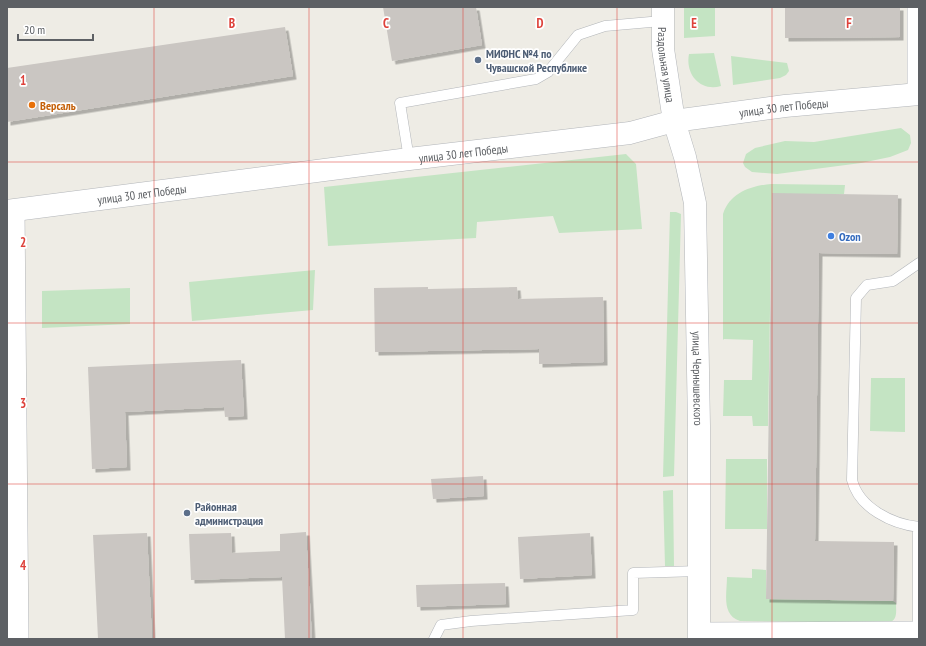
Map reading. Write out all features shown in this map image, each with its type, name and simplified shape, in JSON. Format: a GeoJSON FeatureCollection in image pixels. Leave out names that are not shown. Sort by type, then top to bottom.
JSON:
{"type":"FeatureCollection","features":[{"type":"Feature","properties":{"kind":"street"},"geometry":{"type":"LineString","coordinates":[[918,7],[919,94]]}},
{"type":"Feature","properties":{"kind":"street","name":"Раздольная улица"},"geometry":{"type":"LineString","coordinates":[[662,14],[664,49],[674,122]]}},
{"type":"Feature","properties":{"kind":"street","name":"улица 30 лет Победы"},"geometry":{"type":"LineString","coordinates":[[11,211],[409,159],[630,133],[674,122],[785,106],[919,94]]}},
{"type":"Feature","properties":{"kind":"street","name":"улица Чернышевского"},"geometry":{"type":"LineString","coordinates":[[674,122],[686,157],[695,203],[699,426],[699,636]]}},
{"type":"Feature","properties":{"kind":"street"},"geometry":{"type":"LineString","coordinates":[[11,211],[18,639]]}},
{"type":"Feature","properties":{"kind":"street"},"geometry":{"type":"LineString","coordinates":[[699,636],[918,634]]}},
{"type":"Feature","properties":{"kind":"lane"},"geometry":{"type":"LineString","coordinates":[[409,159],[400,103],[536,79],[548,72],[578,35],[605,26],[662,14]]}},
{"type":"Feature","properties":{"kind":"lane"},"geometry":{"type":"LineString","coordinates":[[918,634],[918,527],[897,523],[869,506],[856,491],[852,480],[856,298],[867,285],[893,281],[919,263]]}},
{"type":"Feature","properties":{"kind":"lane"},"geometry":{"type":"LineString","coordinates":[[434,639],[441,625],[471,621],[633,610],[633,573],[699,571]]}},
{"type":"Feature","properties":{"kind":"green space"},"geometry":{"type":"Polygon","coordinates":[[[684,7],[715,7],[715,36],[684,38],[684,7]]]}},
{"type":"Feature","properties":{"kind":"green space"},"geometry":{"type":"Polygon","coordinates":[[[714,53],[721,86],[713,87],[701,84],[696,80],[689,68],[688,61],[689,54],[714,53]]]}},
{"type":"Feature","properties":{"kind":"green space"},"geometry":{"type":"Polygon","coordinates":[[[731,56],[787,63],[789,71],[786,75],[780,78],[733,85],[731,56]]]}},
{"type":"Feature","properties":{"kind":"green space"},"geometry":{"type":"Polygon","coordinates":[[[901,128],[910,135],[911,143],[908,150],[890,157],[861,163],[777,174],[752,172],[745,167],[743,163],[746,154],[755,148],[785,141],[814,142],[901,128]]]}},
{"type":"Feature","properties":{"kind":"green space"},"geometry":{"type":"Polygon","coordinates":[[[626,154],[636,164],[642,229],[559,233],[553,216],[477,222],[476,238],[328,246],[324,187],[626,154]]]}},
{"type":"Feature","properties":{"kind":"green space"},"geometry":{"type":"Polygon","coordinates":[[[771,184],[845,185],[844,194],[772,194],[768,426],[753,426],[752,416],[723,416],[724,380],[752,380],[753,340],[723,340],[723,214],[730,201],[742,192],[748,189],[771,184]]]}},
{"type":"Feature","properties":{"kind":"green space"},"geometry":{"type":"Polygon","coordinates":[[[670,212],[681,214],[674,476],[663,477],[670,212]]]}},
{"type":"Feature","properties":{"kind":"green space"},"geometry":{"type":"Polygon","coordinates":[[[315,270],[313,310],[192,321],[189,282],[315,270]]]}},
{"type":"Feature","properties":{"kind":"green space"},"geometry":{"type":"Polygon","coordinates":[[[130,288],[130,324],[42,328],[42,291],[130,288]]]}},
{"type":"Feature","properties":{"kind":"green space"},"geometry":{"type":"Polygon","coordinates":[[[871,378],[905,378],[905,432],[870,431],[871,378]]]}},
{"type":"Feature","properties":{"kind":"green space"},"geometry":{"type":"Polygon","coordinates":[[[726,459],[767,459],[767,529],[725,529],[726,459]]]}},
{"type":"Feature","properties":{"kind":"green space"},"geometry":{"type":"Polygon","coordinates":[[[673,490],[674,566],[665,566],[663,491],[673,490]]]}},
{"type":"Feature","properties":{"kind":"green space"},"geometry":{"type":"Polygon","coordinates":[[[752,569],[766,570],[766,599],[893,601],[896,603],[896,615],[891,622],[888,623],[740,621],[730,614],[726,603],[727,577],[752,578],[752,569]]]}},
{"type":"Feature","properties":{"kind":"building"},"geometry":{"type":"Polygon","coordinates":[[[383,7],[476,7],[482,45],[392,61],[383,7]]]}},
{"type":"Feature","properties":{"kind":"building"},"geometry":{"type":"Polygon","coordinates":[[[785,7],[900,7],[900,37],[785,38],[785,7]]]}},
{"type":"Feature","properties":{"kind":"building"},"geometry":{"type":"Polygon","coordinates":[[[285,27],[293,76],[7,122],[7,68],[285,27]]]}},
{"type":"Feature","properties":{"kind":"building"},"geometry":{"type":"Polygon","coordinates":[[[772,193],[898,195],[897,254],[819,253],[815,541],[894,542],[893,601],[766,599],[772,193]]]}},
{"type":"Feature","properties":{"kind":"building"},"geometry":{"type":"Polygon","coordinates":[[[428,287],[428,289],[517,287],[518,299],[603,297],[604,362],[539,364],[539,349],[375,352],[374,288],[428,287]]]}},
{"type":"Feature","properties":{"kind":"building"},"geometry":{"type":"Polygon","coordinates":[[[241,360],[244,416],[225,417],[224,407],[125,412],[127,467],[92,469],[88,367],[241,360]]]}},
{"type":"Feature","properties":{"kind":"building"},"geometry":{"type":"Polygon","coordinates":[[[483,476],[484,496],[433,499],[431,479],[483,476]]]}},
{"type":"Feature","properties":{"kind":"building"},"geometry":{"type":"Polygon","coordinates":[[[306,532],[312,639],[285,639],[282,577],[191,580],[189,534],[231,533],[232,553],[280,551],[280,534],[306,532]]]}},
{"type":"Feature","properties":{"kind":"building"},"geometry":{"type":"Polygon","coordinates":[[[147,533],[152,639],[98,639],[93,535],[147,533]]]}},
{"type":"Feature","properties":{"kind":"building"},"geometry":{"type":"Polygon","coordinates":[[[590,533],[592,575],[520,579],[518,537],[590,533]]]}},
{"type":"Feature","properties":{"kind":"building"},"geometry":{"type":"Polygon","coordinates":[[[505,583],[506,604],[417,607],[416,585],[505,583]]]}},
{"type":"Feature","properties":{"kind":"place","name":"МИФНС №4 по Чувашской Республике"},"geometry":{"type":"Point","coordinates":[478,60]}},
{"type":"Feature","properties":{"kind":"place","name":"Версаль"},"geometry":{"type":"Point","coordinates":[32,105]}},
{"type":"Feature","properties":{"kind":"place","name":"Ozon"},"geometry":{"type":"Point","coordinates":[831,236]}},
{"type":"Feature","properties":{"kind":"place","name":"Районная администрация"},"geometry":{"type":"Point","coordinates":[187,513]}}]}
